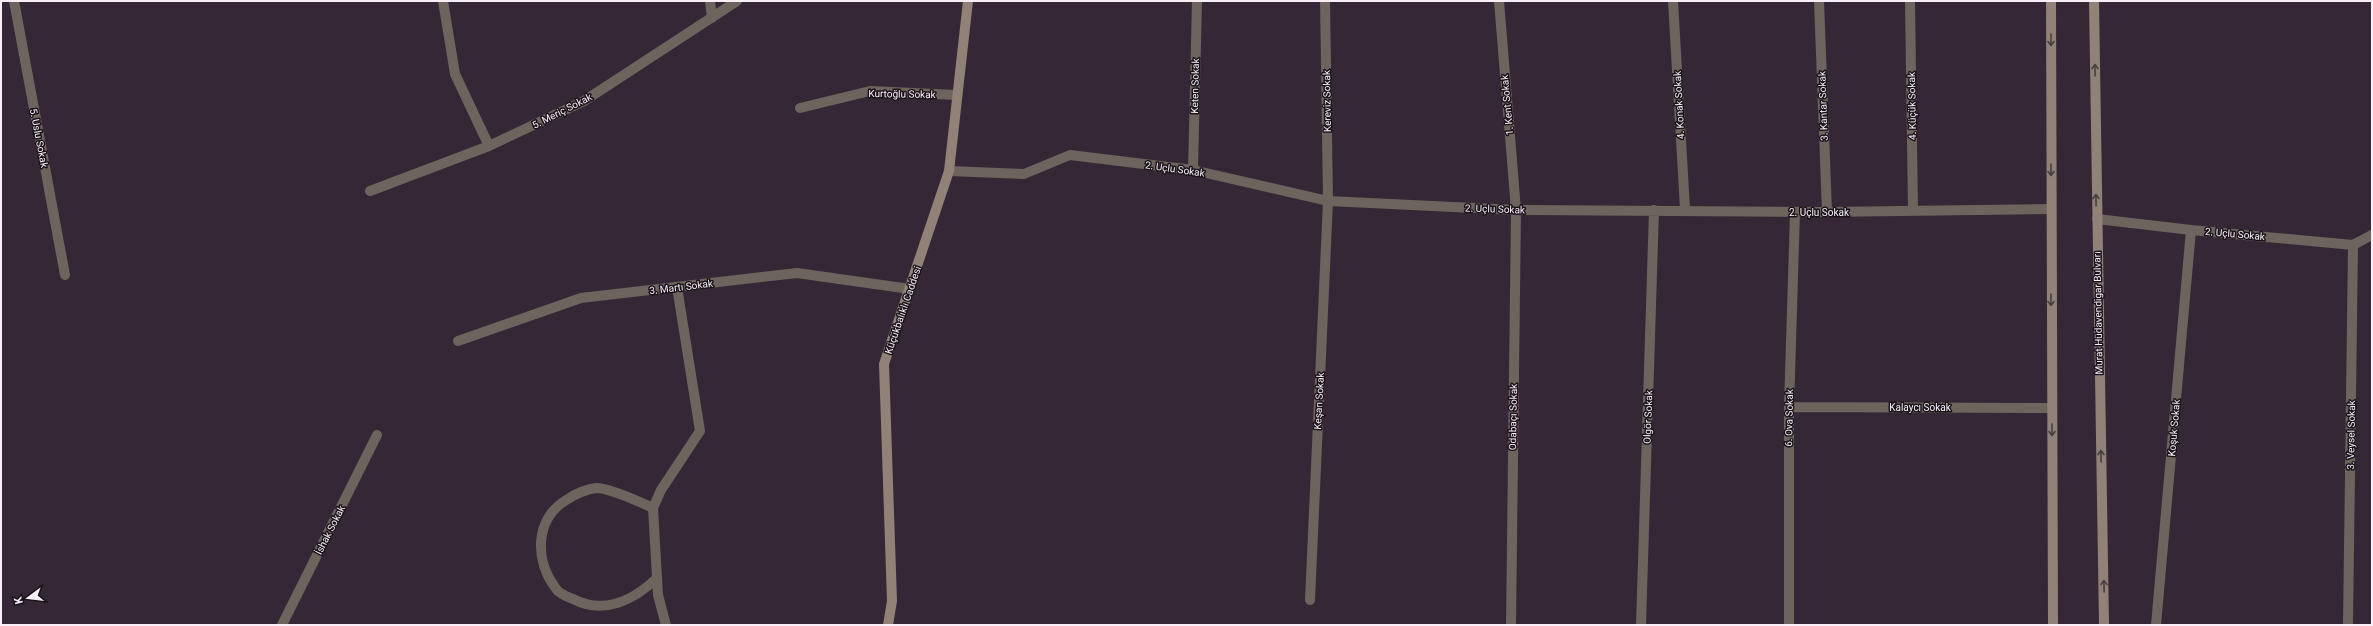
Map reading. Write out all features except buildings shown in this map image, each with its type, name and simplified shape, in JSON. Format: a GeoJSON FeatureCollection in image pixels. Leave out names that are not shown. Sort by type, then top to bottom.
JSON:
{"type":"FeatureCollection","features":[{"type":"Feature","properties":{"kind":"main road","name":"Küçükbalıklı Caddesi"},"geometry":{"type":"LineString","coordinates":[[888,625],[892,601],[884,364],[948,171],[968,1]]}},
{"type":"Feature","properties":{"kind":"main road"},"geometry":{"type":"LineString","coordinates":[[2051,1],[2053,625]]}},
{"type":"Feature","properties":{"kind":"main road","name":"Murat Hüdavendigar Bulvarı"},"geometry":{"type":"LineString","coordinates":[[2094,1],[2104,625]]}},
{"type":"Feature","properties":{"kind":"street","name":"5. Uslu Sokak"},"geometry":{"type":"LineString","coordinates":[[14,1],[65,275]]}},
{"type":"Feature","properties":{"kind":"street"},"geometry":{"type":"LineString","coordinates":[[443,1],[455,74],[489,146]]}},
{"type":"Feature","properties":{"kind":"street"},"geometry":{"type":"LineString","coordinates":[[710,1],[712,18]]}},
{"type":"Feature","properties":{"kind":"street","name":"5. Meriç Sokak"},"geometry":{"type":"LineString","coordinates":[[370,191],[489,146],[584,102],[737,1]]}},
{"type":"Feature","properties":{"kind":"street","name":"Keten Sokak"},"geometry":{"type":"LineString","coordinates":[[1194,170],[1197,1]]}},
{"type":"Feature","properties":{"kind":"street","name":"Kereviz Sokak"},"geometry":{"type":"LineString","coordinates":[[1325,1],[1328,201]]}},
{"type":"Feature","properties":{"kind":"street","name":"1. Kent Sokak"},"geometry":{"type":"LineString","coordinates":[[1499,1],[1516,210]]}},
{"type":"Feature","properties":{"kind":"street","name":"4. Konak Sokak"},"geometry":{"type":"LineString","coordinates":[[1673,1],[1685,209]]}},
{"type":"Feature","properties":{"kind":"street","name":"3. Kantar Sokak"},"geometry":{"type":"LineString","coordinates":[[1819,1],[1827,212]]}},
{"type":"Feature","properties":{"kind":"street","name":"4. Küçük Sokak"},"geometry":{"type":"LineString","coordinates":[[1910,1],[1913,211]]}},
{"type":"Feature","properties":{"kind":"street","name":"Kurtoğlu Sokak"},"geometry":{"type":"LineString","coordinates":[[800,108],[870,91],[958,95]]}},
{"type":"Feature","properties":{"kind":"street","name":"2. Uçlu Sokak"},"geometry":{"type":"LineString","coordinates":[[948,171],[1024,174],[1070,155],[1194,170],[1328,201],[1516,210],[1685,209],[1827,212],[2051,209]]}},
{"type":"Feature","properties":{"kind":"street","name":"Keşan Sokak"},"geometry":{"type":"LineString","coordinates":[[1310,600],[1328,201]]}},
{"type":"Feature","properties":{"kind":"street","name":"Odabaçı Sokak"},"geometry":{"type":"LineString","coordinates":[[1511,625],[1516,210]]}},
{"type":"Feature","properties":{"kind":"street","name":"Olgör Sokak"},"geometry":{"type":"LineString","coordinates":[[1641,625],[1654,210]]}},
{"type":"Feature","properties":{"kind":"street","name":"6. Ova Sokak"},"geometry":{"type":"LineString","coordinates":[[1789,625],[1789,407],[1795,212]]}},
{"type":"Feature","properties":{"kind":"street","name":"2. Uçlu Sokak"},"geometry":{"type":"LineString","coordinates":[[2097,219],[2191,230],[2353,245]]}},
{"type":"Feature","properties":{"kind":"street","name":"Koşuk Sokak"},"geometry":{"type":"LineString","coordinates":[[2156,625],[2191,230]]}},
{"type":"Feature","properties":{"kind":"street"},"geometry":{"type":"LineString","coordinates":[[2353,245],[2372,235]]}},
{"type":"Feature","properties":{"kind":"street","name":"3. Veysel Sokak"},"geometry":{"type":"LineString","coordinates":[[2348,625],[2353,245]]}},
{"type":"Feature","properties":{"kind":"street","name":"3. Martı Sokak"},"geometry":{"type":"LineString","coordinates":[[458,341],[581,298],[797,273],[910,289]]}},
{"type":"Feature","properties":{"kind":"street"},"geometry":{"type":"LineString","coordinates":[[666,625],[658,595],[654,508],[661,490],[700,431],[677,287]]}},
{"type":"Feature","properties":{"kind":"street","name":"Kalaycı Sokak"},"geometry":{"type":"LineString","coordinates":[[1789,407],[2052,408]]}},
{"type":"Feature","properties":{"kind":"street","name":"İshak Sokak"},"geometry":{"type":"LineString","coordinates":[[282,625],[377,435]]}},
{"type":"Feature","properties":{"kind":"street"},"geometry":{"type":"LineString","coordinates":[[654,508],[630,497],[596,488],[576,494],[556,506],[541,532],[541,562],[558,591],[585,605],[618,604],[642,593],[657,578]]}}]}
